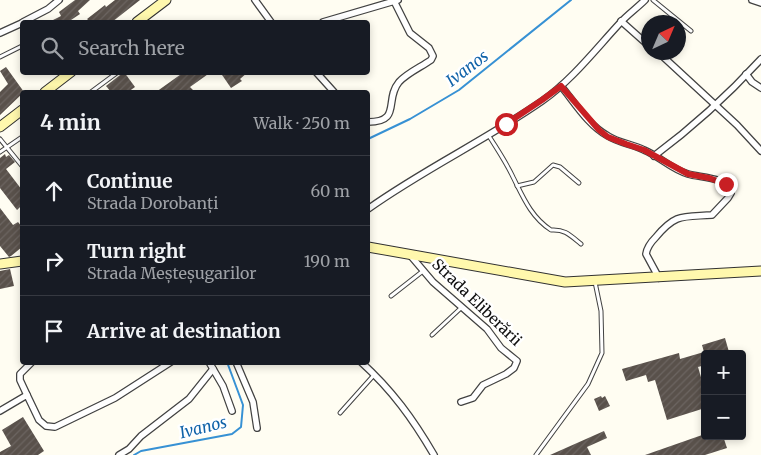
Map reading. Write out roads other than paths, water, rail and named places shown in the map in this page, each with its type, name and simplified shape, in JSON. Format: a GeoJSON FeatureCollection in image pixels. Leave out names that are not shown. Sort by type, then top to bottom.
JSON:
{"type":"FeatureCollection","features":[{"type":"Feature","properties":{"kind":"street"},"geometry":{"type":"LineString","coordinates":[[27,20],[60,0]]}},
{"type":"Feature","properties":{"kind":"street"},"geometry":{"type":"LineString","coordinates":[[140,20],[166,0]]}},
{"type":"Feature","properties":{"kind":"street"},"geometry":{"type":"LineString","coordinates":[[255,0],[270,20]]}},
{"type":"Feature","properties":{"kind":"street"},"geometry":{"type":"LineString","coordinates":[[330,20],[396,0],[410,33],[429,48],[434,56],[400,82],[394,91],[393,104],[387,117],[382,121],[370,122]]}},
{"type":"Feature","properties":{"kind":"street"},"geometry":{"type":"LineString","coordinates":[[370,208],[431,168],[489,136],[561,86],[621,21],[645,0]]}},
{"type":"Feature","properties":{"kind":"street"},"geometry":{"type":"LineString","coordinates":[[752,0],[761,4]]}},
{"type":"Feature","properties":{"kind":"street"},"geometry":{"type":"LineString","coordinates":[[621,21],[641,39]]}},
{"type":"Feature","properties":{"kind":"street"},"geometry":{"type":"LineString","coordinates":[[0,33],[20,24]]}},
{"type":"Feature","properties":{"kind":"street"},"geometry":{"type":"LineString","coordinates":[[654,156],[715,105],[761,59]]}},
{"type":"Feature","properties":{"kind":"street"},"geometry":{"type":"LineString","coordinates":[[667,60],[737,125],[761,151]]}},
{"type":"Feature","properties":{"kind":"street"},"geometry":{"type":"LineString","coordinates":[[746,74],[752,82],[761,88]]}},
{"type":"Feature","properties":{"kind":"street"},"geometry":{"type":"LineString","coordinates":[[48,90],[67,75]]}},
{"type":"Feature","properties":{"kind":"street"},"geometry":{"type":"LineString","coordinates":[[319,75],[332,90]]}},
{"type":"Feature","properties":{"kind":"street"},"geometry":{"type":"LineString","coordinates":[[561,86],[599,130],[608,137],[644,150],[688,174],[726,184],[731,193],[712,215],[679,218],[670,223],[650,244],[646,254],[659,278]]}},
{"type":"Feature","properties":{"kind":"street"},"geometry":{"type":"LineString","coordinates":[[0,127],[20,112]]}},
{"type":"Feature","properties":{"kind":"street","name":"Strada Eliberării"},"geometry":{"type":"LineString","coordinates":[[370,248],[564,282],[595,282],[761,271]]}},
{"type":"Feature","properties":{"kind":"street","name":"Strada Eliberării"},"geometry":{"type":"LineString","coordinates":[[409,254],[433,282],[487,329],[501,348],[517,361],[514,368],[506,374],[483,385],[472,398],[461,402]]}},
{"type":"Feature","properties":{"kind":"street"},"geometry":{"type":"LineString","coordinates":[[0,264],[20,261]]}},
{"type":"Feature","properties":{"kind":"street"},"geometry":{"type":"LineString","coordinates":[[29,365],[20,374],[20,380],[39,420],[46,426],[55,427],[115,398],[166,365]]}},
{"type":"Feature","properties":{"kind":"street"},"geometry":{"type":"LineString","coordinates":[[211,365],[223,386],[232,411]]}},
{"type":"Feature","properties":{"kind":"street"},"geometry":{"type":"LineString","coordinates":[[237,365],[253,402],[257,428]]}},
{"type":"Feature","properties":{"kind":"street"},"geometry":{"type":"LineString","coordinates":[[364,365],[401,404],[434,455]]}},
{"type":"Feature","properties":{"kind":"street"},"geometry":{"type":"LineString","coordinates":[[119,455],[129,449],[149,430],[183,404],[213,368]]}},
{"type":"Feature","properties":{"kind":"street"},"geometry":{"type":"LineString","coordinates":[[0,411],[27,396]]}},
{"type":"Feature","properties":{"kind":"lane"},"geometry":{"type":"LineString","coordinates":[[653,0],[691,31]]}},
{"type":"Feature","properties":{"kind":"lane"},"geometry":{"type":"LineString","coordinates":[[0,57],[20,47]]}},
{"type":"Feature","properties":{"kind":"lane"},"geometry":{"type":"LineString","coordinates":[[94,90],[114,75]]}},
{"type":"Feature","properties":{"kind":"lane"},"geometry":{"type":"LineString","coordinates":[[489,136],[522,198],[539,223],[551,230],[560,229],[581,244]]}},
{"type":"Feature","properties":{"kind":"lane"},"geometry":{"type":"LineString","coordinates":[[0,152],[20,138]]}},
{"type":"Feature","properties":{"kind":"lane"},"geometry":{"type":"LineString","coordinates":[[0,139],[20,163]]}},
{"type":"Feature","properties":{"kind":"lane"},"geometry":{"type":"LineString","coordinates":[[517,186],[534,182],[553,165],[560,167],[579,183]]}},
{"type":"Feature","properties":{"kind":"lane"},"geometry":{"type":"LineString","coordinates":[[391,296],[424,271]]}},
{"type":"Feature","properties":{"kind":"lane"},"geometry":{"type":"LineString","coordinates":[[536,455],[588,384],[602,353],[601,311],[595,282]]}},
{"type":"Feature","properties":{"kind":"lane"},"geometry":{"type":"LineString","coordinates":[[432,335],[462,307]]}},
{"type":"Feature","properties":{"kind":"lane"},"geometry":{"type":"LineString","coordinates":[[340,413],[374,375]]}},
{"type":"Feature","properties":{"kind":"waterway","name":"Ivanos"},"geometry":{"type":"LineString","coordinates":[[370,138],[410,119],[459,90],[571,0]]}},
{"type":"Feature","properties":{"kind":"waterway","name":"Ivanos"},"geometry":{"type":"LineString","coordinates":[[134,455],[141,451],[232,434],[241,427],[243,405],[228,365]]}}]}
